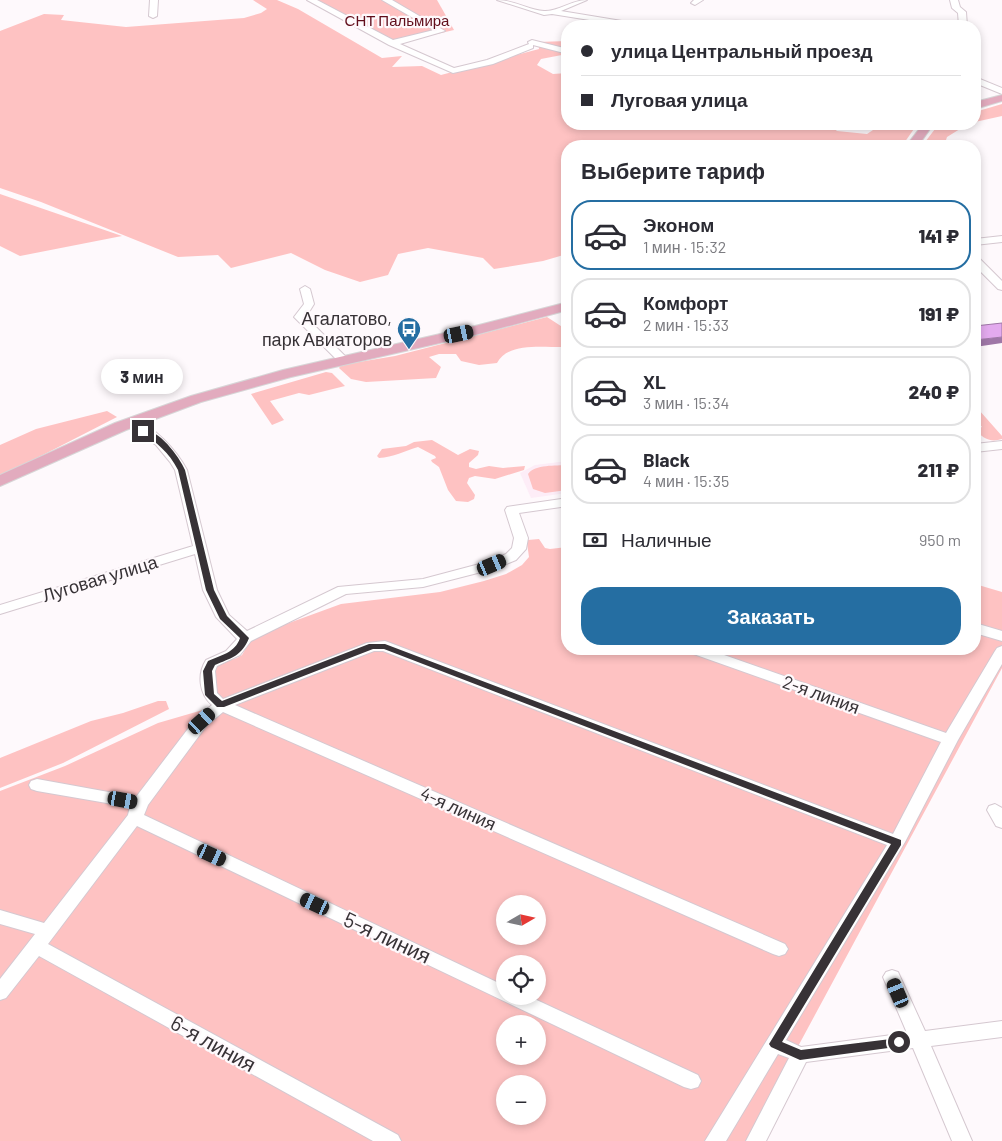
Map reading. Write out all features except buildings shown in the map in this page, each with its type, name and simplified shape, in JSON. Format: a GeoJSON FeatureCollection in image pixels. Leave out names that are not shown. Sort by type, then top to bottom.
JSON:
{"type":"FeatureCollection","features":[{"type":"Feature","properties":{"kind":"main road"},"geometry":{"type":"LineString","coordinates":[[981,104],[1002,98]]}},
{"type":"Feature","properties":{"kind":"main road"},"geometry":{"type":"LineString","coordinates":[[0,481],[141,419],[198,398],[342,359],[482,328],[561,308]]}},
{"type":"Feature","properties":{"kind":"street"},"geometry":{"type":"LineString","coordinates":[[153,16],[154,0]]}},
{"type":"Feature","properties":{"kind":"street"},"geometry":{"type":"LineString","coordinates":[[311,0],[392,43],[453,71],[490,62],[531,44],[561,50]]}},
{"type":"Feature","properties":{"kind":"street"},"geometry":{"type":"LineString","coordinates":[[386,0],[440,31],[392,43]]}},
{"type":"Feature","properties":{"kind":"street"},"geometry":{"type":"LineString","coordinates":[[502,0],[544,13],[552,12],[583,0]]}},
{"type":"Feature","properties":{"kind":"street"},"geometry":{"type":"LineString","coordinates":[[954,0],[956,8],[962,12],[963,20]]}},
{"type":"Feature","properties":{"kind":"street"},"geometry":{"type":"LineString","coordinates":[[552,12],[602,20]]}},
{"type":"Feature","properties":{"kind":"street"},"geometry":{"type":"LineString","coordinates":[[981,82],[1002,91]]}},
{"type":"Feature","properties":{"kind":"street"},"geometry":{"type":"LineString","coordinates":[[981,241],[1002,239]]}},
{"type":"Feature","properties":{"kind":"street"},"geometry":{"type":"LineString","coordinates":[[981,266],[1002,287]]}},
{"type":"Feature","properties":{"kind":"street"},"geometry":{"type":"LineString","coordinates":[[305,289],[309,304],[300,317],[342,359]]}},
{"type":"Feature","properties":{"kind":"street"},"geometry":{"type":"LineString","coordinates":[[141,419],[176,459],[181,470],[210,590],[223,617],[244,638]]}},
{"type":"Feature","properties":{"kind":"street"},"geometry":{"type":"LineString","coordinates":[[981,447],[1002,445]]}},
{"type":"Feature","properties":{"kind":"street"},"geometry":{"type":"LineString","coordinates":[[221,705],[210,695],[208,671],[211,663],[234,654],[241,647],[244,638],[343,590],[423,583],[492,565],[511,557],[519,549],[521,538],[512,510],[561,503]]}},
{"type":"Feature","properties":{"kind":"street","name":"Луговая улица"},"geometry":{"type":"LineString","coordinates":[[0,610],[201,548]]}},
{"type":"Feature","properties":{"kind":"street"},"geometry":{"type":"LineString","coordinates":[[981,630],[1002,636]]}},
{"type":"Feature","properties":{"kind":"street"},"geometry":{"type":"LineString","coordinates":[[0,993],[138,810],[202,721],[221,705],[372,646],[385,646],[897,842]]}},
{"type":"Feature","properties":{"kind":"street"},"geometry":{"type":"LineString","coordinates":[[715,1141],[897,842],[950,740],[1002,651]]}},
{"type":"Feature","properties":{"kind":"street","name":"2-я линия"},"geometry":{"type":"LineString","coordinates":[[709,655],[950,740]]}},
{"type":"Feature","properties":{"kind":"street","name":"4-я линия"},"geometry":{"type":"LineString","coordinates":[[221,705],[779,949]]}},
{"type":"Feature","properties":{"kind":"street","name":"5-я линия"},"geometry":{"type":"LineString","coordinates":[[37,785],[138,810],[142,822],[496,990]]}},
{"type":"Feature","properties":{"kind":"street"},"geometry":{"type":"LineString","coordinates":[[0,917],[48,931]]}},
{"type":"Feature","properties":{"kind":"street","name":"6-я линия"},"geometry":{"type":"LineString","coordinates":[[36,946],[391,1141]]}},
{"type":"Feature","properties":{"kind":"street"},"geometry":{"type":"LineString","coordinates":[[892,977],[962,1141]]}},
{"type":"Feature","properties":{"kind":"street"},"geometry":{"type":"LineString","coordinates":[[529,1005],[691,1082]]}},
{"type":"Feature","properties":{"kind":"street"},"geometry":{"type":"LineString","coordinates":[[775,1044],[800,1055],[1002,1029]]}},
{"type":"Feature","properties":{"kind":"street"},"geometry":{"type":"LineString","coordinates":[[756,1141],[800,1055]]}},
{"type":"Feature","properties":{"kind":"shaded area"},"geometry":{"type":"Polygon","coordinates":[[[561,462],[561,494],[531,498],[520,473],[535,465],[561,462]]]}},
{"type":"Feature","properties":{"kind":"green space"},"geometry":{"type":"Polygon","coordinates":[[[253,0],[277,0],[298,9],[382,58],[402,56],[392,67],[422,66],[441,75],[539,49],[538,42],[561,41],[561,55],[541,59],[537,65],[553,74],[561,73],[561,130],[836,130],[867,134],[873,130],[913,130],[906,140],[561,140],[561,256],[543,261],[494,269],[483,258],[428,248],[398,254],[388,275],[360,282],[325,270],[291,253],[231,268],[218,255],[178,257],[41,202],[0,188],[0,31],[44,14],[64,15],[61,20],[126,27],[244,18],[261,13],[267,9],[253,0]]]}},
{"type":"Feature","properties":{"kind":"green space","name":"СНТ Пальмира"},"geometry":{"type":"Polygon","coordinates":[[[312,0],[437,0],[454,30],[394,44],[312,0]]]}},
{"type":"Feature","properties":{"kind":"green space"},"geometry":{"type":"Polygon","coordinates":[[[1002,104],[1002,116],[981,121],[981,110],[1002,104]]]}},
{"type":"Feature","properties":{"kind":"green space"},"geometry":{"type":"Polygon","coordinates":[[[934,130],[958,130],[947,137],[946,140],[927,140],[934,130]]]}},
{"type":"Feature","properties":{"kind":"green space"},"geometry":{"type":"Polygon","coordinates":[[[0,194],[122,236],[20,256],[0,246],[0,194]]]}},
{"type":"Feature","properties":{"kind":"green space"},"geometry":{"type":"Polygon","coordinates":[[[547,317],[561,326],[561,347],[528,347],[510,351],[502,356],[497,363],[479,365],[461,361],[456,354],[439,354],[429,357],[441,367],[436,378],[366,382],[351,379],[339,368],[341,365],[395,356],[547,317]]]}},
{"type":"Feature","properties":{"kind":"green space"},"geometry":{"type":"Polygon","coordinates":[[[326,372],[332,373],[345,386],[309,395],[299,393],[270,401],[284,420],[272,425],[251,394],[326,372]]]}},
{"type":"Feature","properties":{"kind":"green space"},"geometry":{"type":"Polygon","coordinates":[[[107,411],[117,417],[0,477],[0,445],[36,429],[107,411]]]}},
{"type":"Feature","properties":{"kind":"green space"},"geometry":{"type":"Polygon","coordinates":[[[981,412],[1002,436],[1002,439],[990,440],[983,437],[981,435],[981,412]]]}},
{"type":"Feature","properties":{"kind":"green space"},"geometry":{"type":"Polygon","coordinates":[[[432,440],[458,455],[470,449],[479,451],[478,455],[469,463],[469,467],[476,469],[489,466],[503,468],[525,466],[524,470],[495,479],[475,476],[469,478],[467,483],[475,495],[474,499],[468,502],[456,501],[448,490],[439,467],[431,460],[436,458],[435,456],[418,447],[389,456],[379,458],[377,456],[382,449],[432,440]]]}},
{"type":"Feature","properties":{"kind":"green space"},"geometry":{"type":"Polygon","coordinates":[[[561,465],[561,491],[545,493],[533,489],[528,474],[531,471],[546,466],[561,465]]]}},
{"type":"Feature","properties":{"kind":"green space"},"geometry":{"type":"Polygon","coordinates":[[[539,539],[545,548],[561,548],[561,655],[981,655],[981,586],[1002,592],[1002,668],[747,1141],[0,1141],[0,791],[65,766],[158,723],[213,707],[211,672],[215,665],[242,655],[253,636],[341,604],[440,592],[484,581],[506,574],[522,565],[529,557],[528,540],[539,539]]]}},
{"type":"Feature","properties":{"kind":"green space"},"geometry":{"type":"Polygon","coordinates":[[[158,701],[166,701],[169,709],[63,763],[0,788],[0,758],[91,721],[158,701]]]}},
{"type":"Feature","properties":{"kind":"place","name":"Агалатово, парк Авиаторов"},"geometry":{"type":"Point","coordinates":[409,350]}},
{"type":"Feature","properties":{"kind":"route"},"geometry":{"type":"LineString","coordinates":[[143,431],[166,446],[176,459],[181,470],[210,590],[223,617],[244,638],[241,647],[234,654],[211,663],[208,671],[210,695],[221,705],[372,646],[385,646],[897,842],[775,1044],[800,1055],[899,1042]]}}]}
